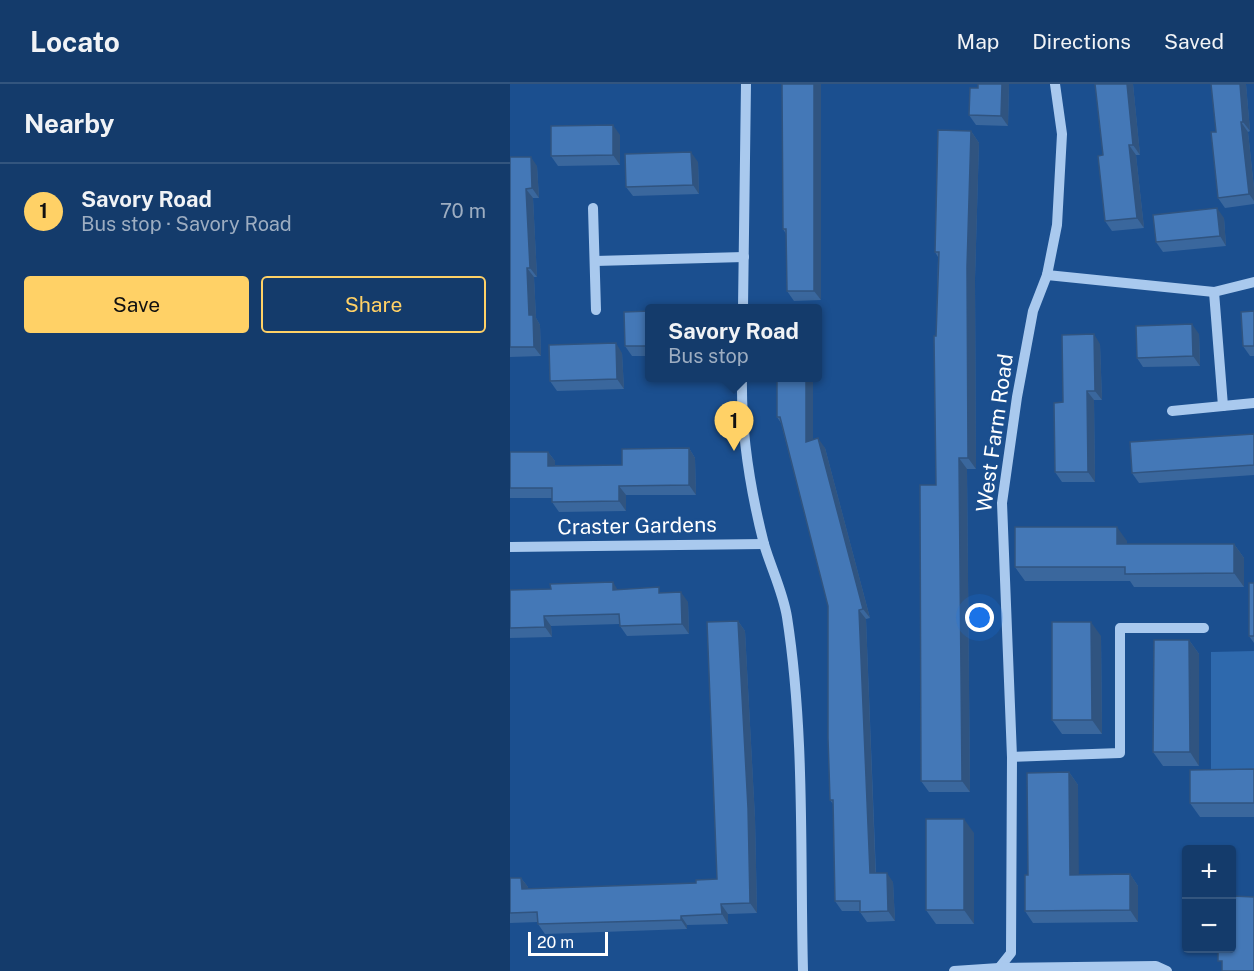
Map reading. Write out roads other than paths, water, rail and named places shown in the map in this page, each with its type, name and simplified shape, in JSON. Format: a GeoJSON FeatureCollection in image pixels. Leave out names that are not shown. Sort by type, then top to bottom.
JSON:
{"type":"FeatureCollection","features":[{"type":"Feature","properties":{"kind":"street"},"geometry":{"type":"LineString","coordinates":[[743,304],[746,84]]}},
{"type":"Feature","properties":{"kind":"street","name":"West Farm Road"},"geometry":{"type":"LineString","coordinates":[[1000,969],[1011,953],[1012,757],[1002,503],[1017,397],[1033,311],[1047,275],[1057,225],[1062,135],[1055,84]]}},
{"type":"Feature","properties":{"kind":"street"},"geometry":{"type":"LineString","coordinates":[[593,208],[596,310]]}},
{"type":"Feature","properties":{"kind":"street"},"geometry":{"type":"LineString","coordinates":[[595,261],[744,257]]}},
{"type":"Feature","properties":{"kind":"street"},"geometry":{"type":"LineString","coordinates":[[1047,275],[1214,292],[1254,282]]}},
{"type":"Feature","properties":{"kind":"street"},"geometry":{"type":"LineString","coordinates":[[1214,292],[1223,406]]}},
{"type":"Feature","properties":{"kind":"street"},"geometry":{"type":"LineString","coordinates":[[742,382],[742,418],[751,483],[764,544],[786,614],[797,690],[803,971]]}},
{"type":"Feature","properties":{"kind":"street"},"geometry":{"type":"LineString","coordinates":[[1172,411],[1254,403]]}},
{"type":"Feature","properties":{"kind":"street","name":"Craster Gardens"},"geometry":{"type":"LineString","coordinates":[[510,547],[764,544]]}},
{"type":"Feature","properties":{"kind":"street"},"geometry":{"type":"LineString","coordinates":[[1012,757],[1120,753],[1120,628],[1204,628]]}},
{"type":"Feature","properties":{"kind":"street"},"geometry":{"type":"LineString","coordinates":[[954,971],[1156,966],[1167,971]]}},
{"type":"Feature","properties":{"kind":"place","name":"Savory Road"},"geometry":{"type":"Point","coordinates":[734,451]}}]}
